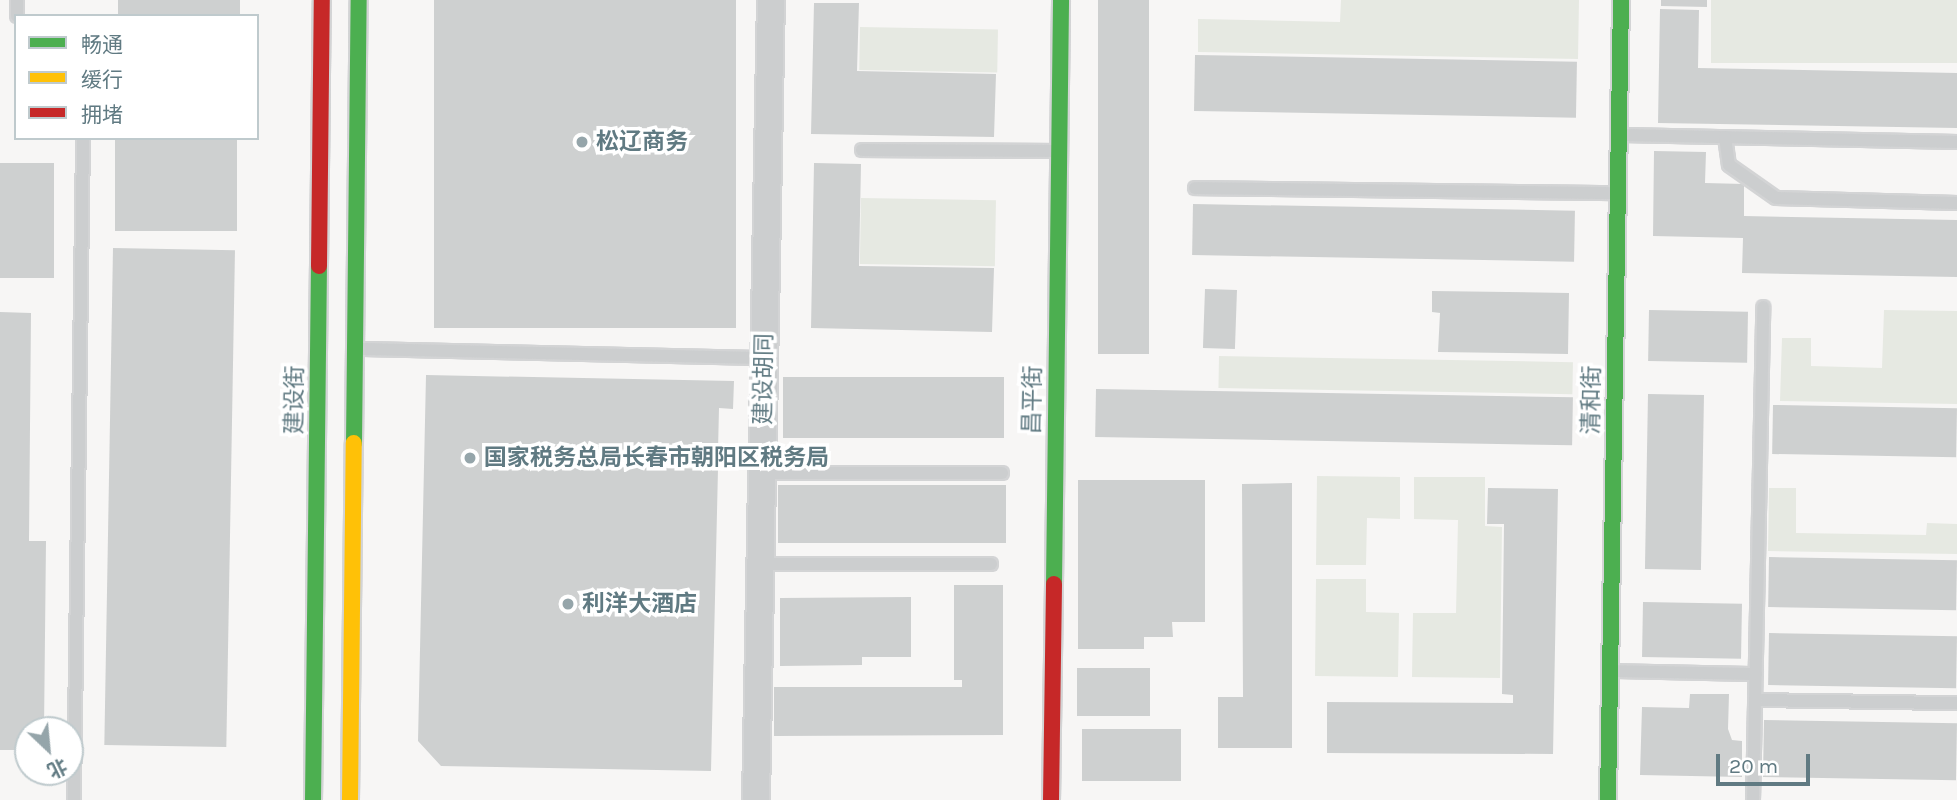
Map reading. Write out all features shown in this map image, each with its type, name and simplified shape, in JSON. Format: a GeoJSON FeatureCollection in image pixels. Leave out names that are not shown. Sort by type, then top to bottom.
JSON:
{"type":"FeatureCollection","features":[{"type":"Feature","properties":{"kind":"street","name":"建设街"},"geometry":{"type":"LineString","coordinates":[[313,800],[322,0]]}},
{"type":"Feature","properties":{"kind":"street"},"geometry":{"type":"LineString","coordinates":[[350,800],[359,0]]}},
{"type":"Feature","properties":{"kind":"street","name":"建设胡同"},"geometry":{"type":"LineString","coordinates":[[756,800],[771,0]]}},
{"type":"Feature","properties":{"kind":"street","name":"昌平街"},"geometry":{"type":"LineString","coordinates":[[1051,800],[1061,0]]}},
{"type":"Feature","properties":{"kind":"street","name":"清和街"},"geometry":{"type":"LineString","coordinates":[[1608,800],[1621,0]]}},
{"type":"Feature","properties":{"kind":"lane"},"geometry":{"type":"LineString","coordinates":[[1619,135],[1957,142]]}},
{"type":"Feature","properties":{"kind":"lane"},"geometry":{"type":"LineString","coordinates":[[1726,137],[1729,165],[1776,198],[1957,203]]}},
{"type":"Feature","properties":{"kind":"lane"},"geometry":{"type":"LineString","coordinates":[[74,800],[83,140]]}},
{"type":"Feature","properties":{"kind":"lane"},"geometry":{"type":"LineString","coordinates":[[862,150],[1059,151]]}},
{"type":"Feature","properties":{"kind":"lane"},"geometry":{"type":"LineString","coordinates":[[1195,188],[1618,193]]}},
{"type":"Feature","properties":{"kind":"lane"},"geometry":{"type":"LineString","coordinates":[[1753,800],[1763,307]]}},
{"type":"Feature","properties":{"kind":"lane"},"geometry":{"type":"LineString","coordinates":[[355,349],[764,358]]}},
{"type":"Feature","properties":{"kind":"lane"},"geometry":{"type":"LineString","coordinates":[[762,473],[1002,473]]}},
{"type":"Feature","properties":{"kind":"lane"},"geometry":{"type":"LineString","coordinates":[[761,564],[991,564]]}},
{"type":"Feature","properties":{"kind":"lane"},"geometry":{"type":"LineString","coordinates":[[1611,671],[1756,674]]}},
{"type":"Feature","properties":{"kind":"lane"},"geometry":{"type":"LineString","coordinates":[[1755,701],[1957,704]]}},
{"type":"Feature","properties":{"kind":"shaded area"},"geometry":{"type":"Polygon","coordinates":[[[1341,0],[1579,0],[1578,59],[1198,52],[1198,19],[1340,22],[1341,0]]]}},
{"type":"Feature","properties":{"kind":"shaded area"},"geometry":{"type":"Polygon","coordinates":[[[1711,0],[1957,0],[1957,63],[1711,63],[1711,0]]]}},
{"type":"Feature","properties":{"kind":"shaded area"},"geometry":{"type":"Polygon","coordinates":[[[860,27],[998,29],[997,72],[859,70],[860,27]]]}},
{"type":"Feature","properties":{"kind":"shaded area"},"geometry":{"type":"Polygon","coordinates":[[[861,198],[996,200],[995,266],[860,264],[861,198]]]}},
{"type":"Feature","properties":{"kind":"shaded area"},"geometry":{"type":"Polygon","coordinates":[[[1884,310],[1957,311],[1957,404],[1780,401],[1782,338],[1811,338],[1811,366],[1882,368],[1884,310]]]}},
{"type":"Feature","properties":{"kind":"shaded area"},"geometry":{"type":"Polygon","coordinates":[[[1219,356],[1573,362],[1572,394],[1218,388],[1219,356]]]}},
{"type":"Feature","properties":{"kind":"shaded area"},"geometry":{"type":"Polygon","coordinates":[[[1317,476],[1400,477],[1400,519],[1367,518],[1366,565],[1316,565],[1317,476]]]}},
{"type":"Feature","properties":{"kind":"shaded area"},"geometry":{"type":"Polygon","coordinates":[[[1414,477],[1485,477],[1485,526],[1502,527],[1500,678],[1412,677],[1413,613],[1456,613],[1458,520],[1414,519],[1414,477]]]}},
{"type":"Feature","properties":{"kind":"shaded area"},"geometry":{"type":"Polygon","coordinates":[[[1769,488],[1796,488],[1796,533],[1926,535],[1927,523],[1957,524],[1957,554],[1768,551],[1769,488]]]}},
{"type":"Feature","properties":{"kind":"shaded area"},"geometry":{"type":"Polygon","coordinates":[[[1316,579],[1366,579],[1366,612],[1399,613],[1398,677],[1315,676],[1316,579]]]}},
{"type":"Feature","properties":{"kind":"building"},"geometry":{"type":"Polygon","coordinates":[[[118,0],[240,0],[240,14],[118,14],[118,0]]]}},
{"type":"Feature","properties":{"kind":"building","name":"松辽商务"},"geometry":{"type":"Polygon","coordinates":[[[434,0],[736,0],[736,328],[434,328],[434,0]]]}},
{"type":"Feature","properties":{"kind":"building"},"geometry":{"type":"Polygon","coordinates":[[[1098,0],[1149,0],[1149,354],[1098,354],[1098,0]]]}},
{"type":"Feature","properties":{"kind":"building"},"geometry":{"type":"Polygon","coordinates":[[[1661,0],[1707,0],[1707,7],[1661,6],[1661,0]]]}},
{"type":"Feature","properties":{"kind":"building"},"geometry":{"type":"Polygon","coordinates":[[[814,3],[859,3],[857,71],[996,74],[994,137],[811,134],[814,3]]]}},
{"type":"Feature","properties":{"kind":"building"},"geometry":{"type":"Polygon","coordinates":[[[1660,9],[1699,10],[1698,68],[1957,73],[1957,128],[1658,123],[1660,9]]]}},
{"type":"Feature","properties":{"kind":"building"},"geometry":{"type":"Polygon","coordinates":[[[1195,55],[1577,62],[1576,118],[1194,111],[1195,55]]]}},
{"type":"Feature","properties":{"kind":"building"},"geometry":{"type":"Polygon","coordinates":[[[115,140],[237,140],[237,231],[115,231],[115,140]]]}},
{"type":"Feature","properties":{"kind":"building"},"geometry":{"type":"Polygon","coordinates":[[[1654,151],[1706,152],[1705,183],[1744,184],[1744,216],[1957,220],[1957,277],[1742,273],[1743,238],[1653,236],[1654,151]]]}},
{"type":"Feature","properties":{"kind":"building"},"geometry":{"type":"Polygon","coordinates":[[[0,163],[54,163],[54,278],[0,278],[0,163]]]}},
{"type":"Feature","properties":{"kind":"building"},"geometry":{"type":"Polygon","coordinates":[[[814,163],[861,164],[859,266],[994,268],[992,332],[811,328],[814,163]]]}},
{"type":"Feature","properties":{"kind":"building"},"geometry":{"type":"Polygon","coordinates":[[[1193,204],[1575,211],[1574,262],[1192,255],[1193,204]]]}},
{"type":"Feature","properties":{"kind":"building"},"geometry":{"type":"Polygon","coordinates":[[[113,248],[235,250],[226,747],[104,745],[113,248]]]}},
{"type":"Feature","properties":{"kind":"building"},"geometry":{"type":"Polygon","coordinates":[[[1205,289],[1237,290],[1235,349],[1203,348],[1205,289]]]}},
{"type":"Feature","properties":{"kind":"building"},"geometry":{"type":"Polygon","coordinates":[[[1432,291],[1569,293],[1568,354],[1438,352],[1440,313],[1432,312],[1432,291]]]}},
{"type":"Feature","properties":{"kind":"building"},"geometry":{"type":"Polygon","coordinates":[[[1649,310],[1748,312],[1747,363],[1648,361],[1649,310]]]}},
{"type":"Feature","properties":{"kind":"building"},"geometry":{"type":"Polygon","coordinates":[[[0,312],[31,313],[29,541],[46,541],[44,716],[14,716],[14,750],[0,750],[0,312]]]}},
{"type":"Feature","properties":{"kind":"building","name":"利洋大酒店"},"geometry":{"type":"Polygon","coordinates":[[[426,375],[734,381],[733,409],[719,408],[718,451],[517,448],[516,465],[718,469],[711,771],[441,766],[418,741],[426,375]]]}},
{"type":"Feature","properties":{"kind":"building"},"geometry":{"type":"Polygon","coordinates":[[[783,377],[1004,377],[1004,438],[783,438],[783,377]]]}},
{"type":"Feature","properties":{"kind":"building"},"geometry":{"type":"Polygon","coordinates":[[[1096,389],[1573,397],[1572,445],[1095,437],[1096,389]]]}},
{"type":"Feature","properties":{"kind":"building"},"geometry":{"type":"Polygon","coordinates":[[[1648,394],[1704,395],[1701,570],[1645,569],[1648,394]]]}},
{"type":"Feature","properties":{"kind":"building"},"geometry":{"type":"Polygon","coordinates":[[[1773,405],[1957,408],[1956,457],[1772,454],[1773,405]]]}},
{"type":"Feature","properties":{"kind":"building"},"geometry":{"type":"Polygon","coordinates":[[[1078,480],[1205,480],[1205,622],[1172,622],[1173,637],[1144,637],[1144,649],[1078,649],[1078,480]]]}},
{"type":"Feature","properties":{"kind":"building"},"geometry":{"type":"Polygon","coordinates":[[[1292,483],[1292,748],[1218,748],[1218,697],[1243,697],[1242,484],[1292,483]]]}},
{"type":"Feature","properties":{"kind":"building"},"geometry":{"type":"Polygon","coordinates":[[[778,485],[1006,485],[1006,543],[778,543],[778,485]]]}},
{"type":"Feature","properties":{"kind":"building"},"geometry":{"type":"Polygon","coordinates":[[[1488,488],[1558,489],[1553,754],[1327,753],[1327,702],[1513,703],[1513,695],[1502,694],[1504,524],[1487,524],[1488,488]]]}},
{"type":"Feature","properties":{"kind":"building"},"geometry":{"type":"Polygon","coordinates":[[[1769,557],[1957,560],[1956,610],[1768,607],[1769,557]]]}},
{"type":"Feature","properties":{"kind":"building"},"geometry":{"type":"Polygon","coordinates":[[[954,585],[1003,585],[1003,735],[774,736],[774,687],[962,687],[962,680],[954,680],[954,585]]]}},
{"type":"Feature","properties":{"kind":"building"},"geometry":{"type":"Polygon","coordinates":[[[911,597],[911,657],[862,657],[862,665],[780,666],[780,598],[911,597]]]}},
{"type":"Feature","properties":{"kind":"building"},"geometry":{"type":"Polygon","coordinates":[[[1643,602],[1742,604],[1741,659],[1642,657],[1643,602]]]}},
{"type":"Feature","properties":{"kind":"building"},"geometry":{"type":"Polygon","coordinates":[[[1769,633],[1957,636],[1956,688],[1768,685],[1769,633]]]}},
{"type":"Feature","properties":{"kind":"building"},"geometry":{"type":"Polygon","coordinates":[[[1077,668],[1150,668],[1150,716],[1077,716],[1077,668]]]}},
{"type":"Feature","properties":{"kind":"building"},"geometry":{"type":"Polygon","coordinates":[[[1690,694],[1729,694],[1728,729],[1732,740],[1742,741],[1742,777],[1640,775],[1642,707],[1689,708],[1690,694]]]}},
{"type":"Feature","properties":{"kind":"building"},"geometry":{"type":"Polygon","coordinates":[[[1764,720],[1957,723],[1956,780],[1763,777],[1764,720]]]}},
{"type":"Feature","properties":{"kind":"building"},"geometry":{"type":"Polygon","coordinates":[[[1082,729],[1181,729],[1181,781],[1082,781],[1082,729]]]}},
{"type":"Feature","properties":{"kind":"traffic: fast"},"geometry":{"type":"LineString","coordinates":[[354,443],[359,0]]}},
{"type":"Feature","properties":{"kind":"traffic: fast"},"geometry":{"type":"LineString","coordinates":[[1054,584],[1061,0]]}},
{"type":"Feature","properties":{"kind":"traffic: fast"},"geometry":{"type":"LineString","coordinates":[[1608,800],[1621,0]]}},
{"type":"Feature","properties":{"kind":"traffic: fast"},"geometry":{"type":"LineString","coordinates":[[313,800],[319,266]]}},
{"type":"Feature","properties":{"kind":"traffic: slow"},"geometry":{"type":"LineString","coordinates":[[350,800],[354,443]]}},
{"type":"Feature","properties":{"kind":"traffic: jam"},"geometry":{"type":"LineString","coordinates":[[319,266],[322,0]]}},
{"type":"Feature","properties":{"kind":"traffic: jam"},"geometry":{"type":"LineString","coordinates":[[1051,800],[1054,584]]}},
{"type":"Feature","properties":{"kind":"place","name":"松辽商务"},"geometry":{"type":"Point","coordinates":[582,142]}},
{"type":"Feature","properties":{"kind":"place","name":"国家税务总局长春市朝阳区税务局"},"geometry":{"type":"Point","coordinates":[470,458]}},
{"type":"Feature","properties":{"kind":"place","name":"利洋大酒店"},"geometry":{"type":"Point","coordinates":[568,604]}}]}
